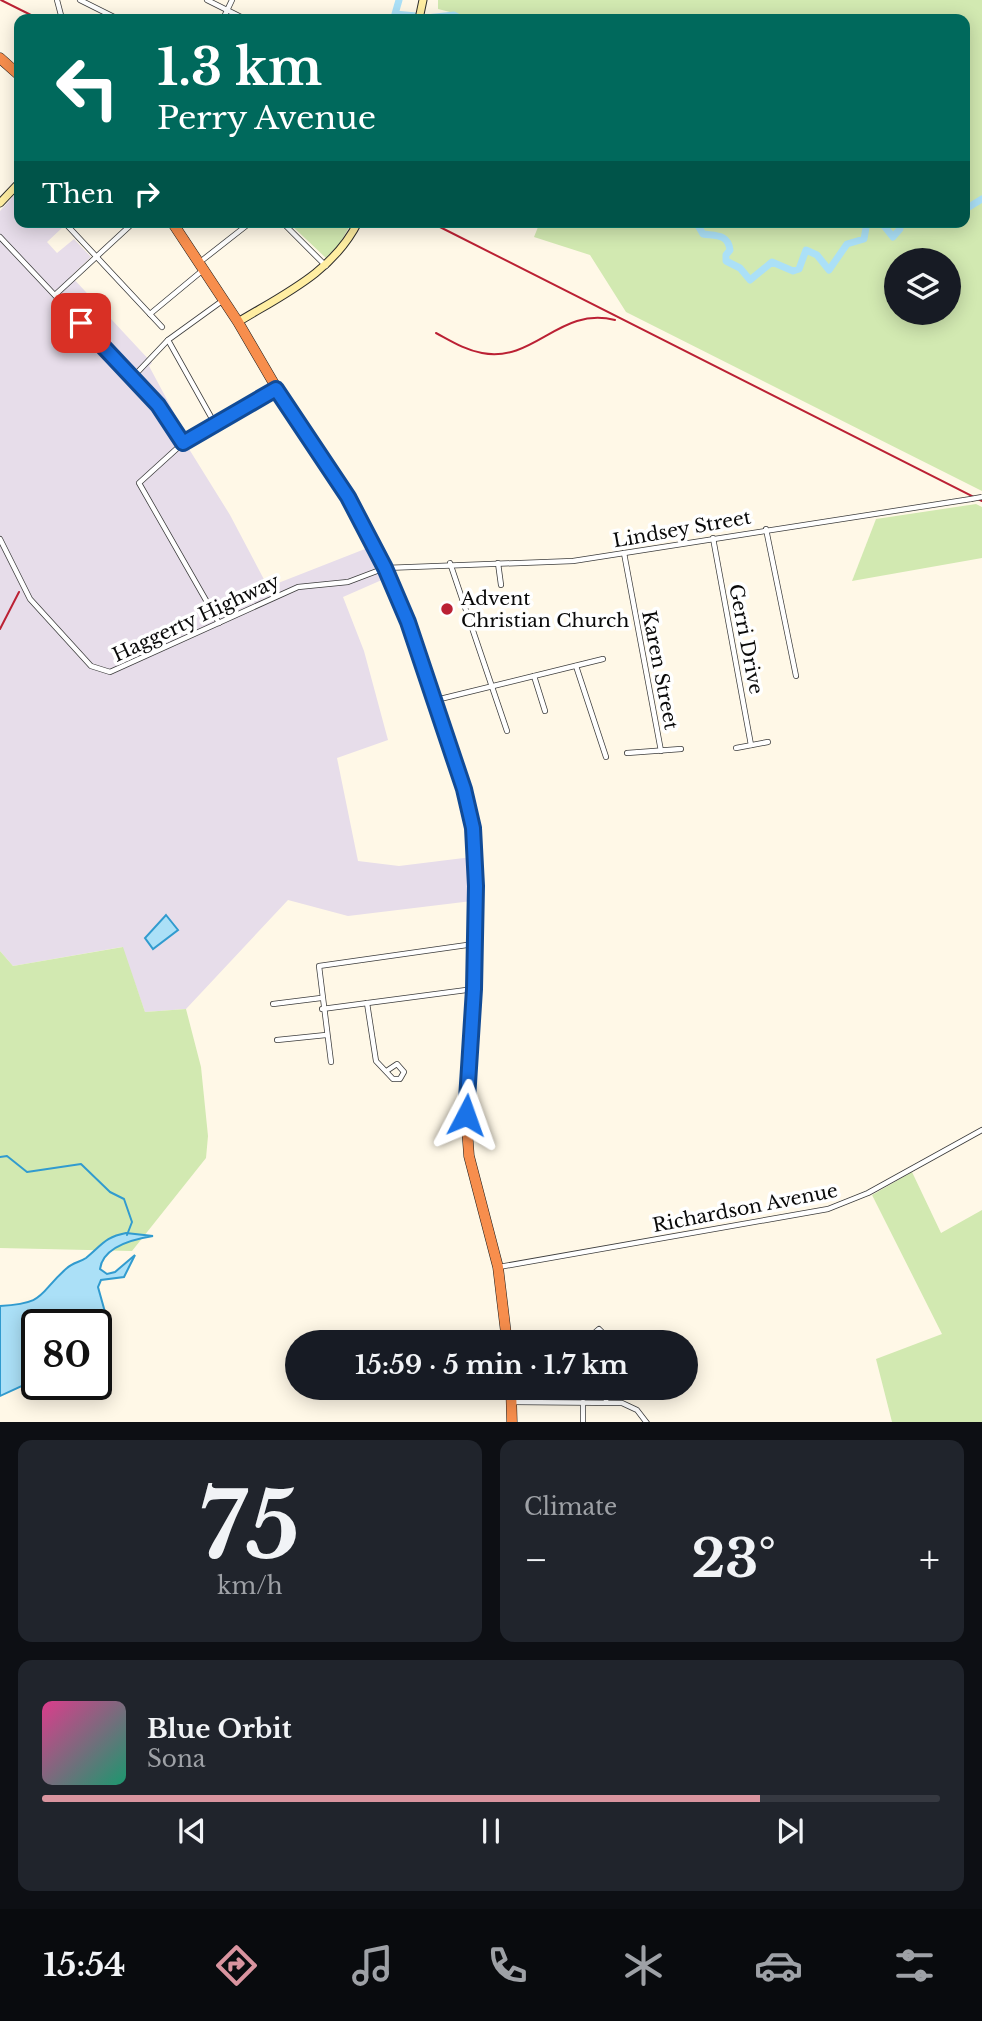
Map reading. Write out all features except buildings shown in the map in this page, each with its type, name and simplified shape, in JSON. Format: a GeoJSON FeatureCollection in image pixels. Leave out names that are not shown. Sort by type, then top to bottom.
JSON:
{"type":"FeatureCollection","features":[{"type":"Feature","properties":{"kind":"highway"},"geometry":{"type":"LineString","coordinates":[[0,58],[14,71]]}},
{"type":"Feature","properties":{"kind":"highway"},"geometry":{"type":"LineString","coordinates":[[176,228],[239,321],[276,389],[348,497],[385,568],[408,622],[464,789],[473,828],[475,944],[466,1115],[469,1156],[498,1267],[506,1330]]}},
{"type":"Feature","properties":{"kind":"highway"},"geometry":{"type":"LineString","coordinates":[[511,1402],[512,1422]]}},
{"type":"Feature","properties":{"kind":"main road"},"geometry":{"type":"LineString","coordinates":[[0,203],[14,188]]}},
{"type":"Feature","properties":{"kind":"main road"},"geometry":{"type":"LineString","coordinates":[[239,321],[326,266],[342,249],[354,228]]}},
{"type":"Feature","properties":{"kind":"street"},"geometry":{"type":"LineString","coordinates":[[80,0],[108,14]]}},
{"type":"Feature","properties":{"kind":"street"},"geometry":{"type":"LineString","coordinates":[[207,0],[235,14]]}},
{"type":"Feature","properties":{"kind":"street"},"geometry":{"type":"LineString","coordinates":[[225,14],[232,0]]}},
{"type":"Feature","properties":{"kind":"street"},"geometry":{"type":"LineString","coordinates":[[70,228],[162,327]]}},
{"type":"Feature","properties":{"kind":"street"},"geometry":{"type":"LineString","coordinates":[[55,295],[128,228]]}},
{"type":"Feature","properties":{"kind":"street"},"geometry":{"type":"LineString","coordinates":[[150,314],[244,228]]}},
{"type":"Feature","properties":{"kind":"street"},"geometry":{"type":"LineString","coordinates":[[288,228],[326,266]]}},
{"type":"Feature","properties":{"kind":"street"},"geometry":{"type":"LineString","coordinates":[[0,237],[163,410],[183,443]]}},
{"type":"Feature","properties":{"kind":"street"},"geometry":{"type":"LineString","coordinates":[[132,377],[168,340],[225,300]]}},
{"type":"Feature","properties":{"kind":"street"},"geometry":{"type":"LineString","coordinates":[[168,340],[215,424]]}},
{"type":"Feature","properties":{"kind":"street"},"geometry":{"type":"LineString","coordinates":[[219,623],[139,486],[142,479],[183,443],[276,389]]}},
{"type":"Feature","properties":{"kind":"street","name":"Lindsey Street"},"geometry":{"type":"LineString","coordinates":[[385,568],[450,563],[562,561],[982,497]]}},
{"type":"Feature","properties":{"kind":"street"},"geometry":{"type":"LineString","coordinates":[[766,529],[796,676]]}},
{"type":"Feature","properties":{"kind":"street","name":"Gerri Drive"},"geometry":{"type":"LineString","coordinates":[[713,538],[751,745]]}},
{"type":"Feature","properties":{"kind":"street","name":"Haggerty Highway"},"geometry":{"type":"LineString","coordinates":[[0,539],[29,599],[89,664],[101,671],[121,670],[298,587],[348,582],[385,568]]}},
{"type":"Feature","properties":{"kind":"street","name":"Karen Street"},"geometry":{"type":"LineString","coordinates":[[624,552],[661,751]]}},
{"type":"Feature","properties":{"kind":"street"},"geometry":{"type":"LineString","coordinates":[[450,563],[507,731]]}},
{"type":"Feature","properties":{"kind":"street"},"geometry":{"type":"LineString","coordinates":[[498,563],[501,585]]}},
{"type":"Feature","properties":{"kind":"street"},"geometry":{"type":"LineString","coordinates":[[435,700],[603,659]]}},
{"type":"Feature","properties":{"kind":"street"},"geometry":{"type":"LineString","coordinates":[[576,666],[606,757]]}},
{"type":"Feature","properties":{"kind":"street"},"geometry":{"type":"LineString","coordinates":[[534,676],[545,711]]}},
{"type":"Feature","properties":{"kind":"street"},"geometry":{"type":"LineString","coordinates":[[736,748],[768,742]]}},
{"type":"Feature","properties":{"kind":"street"},"geometry":{"type":"LineString","coordinates":[[628,753],[681,749]]}},
{"type":"Feature","properties":{"kind":"street"},"geometry":{"type":"LineString","coordinates":[[331,1062],[322,1009],[319,967],[475,944]]}},
{"type":"Feature","properties":{"kind":"street"},"geometry":{"type":"LineString","coordinates":[[322,1009],[474,989]]}},
{"type":"Feature","properties":{"kind":"street"},"geometry":{"type":"LineString","coordinates":[[273,1004],[321,998]]}},
{"type":"Feature","properties":{"kind":"street"},"geometry":{"type":"LineString","coordinates":[[367,1003],[376,1061],[388,1070]]}},
{"type":"Feature","properties":{"kind":"street"},"geometry":{"type":"LineString","coordinates":[[277,1040],[326,1035]]}},
{"type":"Feature","properties":{"kind":"street","name":"Richardson Avenue"},"geometry":{"type":"LineString","coordinates":[[498,1267],[828,1209],[868,1193],[982,1130]]}},
{"type":"Feature","properties":{"kind":"street"},"geometry":{"type":"LineString","coordinates":[[511,1402],[606,1401],[630,1406],[646,1422]]}},
{"type":"Feature","properties":{"kind":"street"},"geometry":{"type":"LineString","coordinates":[[583,1402],[583,1422]]}},
{"type":"Feature","properties":{"kind":"shaded area"},"geometry":{"type":"Polygon","coordinates":[[[14,196],[14,228],[62,228],[47,242],[57,253],[74,239],[91,257],[71,276],[152,363],[149,366],[187,437],[183,439],[230,515],[268,587],[370,547],[384,579],[343,597],[364,651],[388,740],[337,758],[358,861],[399,866],[472,857],[472,901],[348,916],[288,900],[186,1009],[145,1012],[122,947],[13,966],[0,951],[0,211],[14,196]]]}},
{"type":"Feature","properties":{"kind":"green space"},"geometry":{"type":"Polygon","coordinates":[[[438,0],[982,0],[982,491],[626,312],[590,255],[534,237],[538,228],[970,228],[970,14],[458,14],[438,9],[438,0]]]}},
{"type":"Feature","properties":{"kind":"green space"},"geometry":{"type":"Polygon","coordinates":[[[294,228],[349,228],[340,243],[326,258],[294,228]]]}},
{"type":"Feature","properties":{"kind":"green space"},"geometry":{"type":"Polygon","coordinates":[[[976,504],[982,507],[982,558],[852,581],[876,519],[976,504]]]}},
{"type":"Feature","properties":{"kind":"green space"},"geometry":{"type":"Polygon","coordinates":[[[123,947],[145,1012],[186,1009],[201,1067],[208,1136],[206,1158],[132,1251],[0,1248],[0,951],[13,966],[123,947]]]}},
{"type":"Feature","properties":{"kind":"green space"},"geometry":{"type":"Polygon","coordinates":[[[912,1172],[941,1233],[982,1210],[982,1422],[892,1422],[876,1359],[942,1334],[872,1195],[912,1172]]]}},
{"type":"Feature","properties":{"kind":"water"},"geometry":{"type":"Polygon","coordinates":[[[166,915],[178,930],[153,949],[145,938],[166,915]]]}},
{"type":"Feature","properties":{"kind":"water"},"geometry":{"type":"Polygon","coordinates":[[[126,1233],[153,1236],[120,1245],[102,1261],[100,1269],[107,1274],[115,1272],[135,1255],[124,1277],[101,1280],[98,1287],[104,1309],[21,1309],[21,1386],[0,1396],[0,1306],[34,1300],[69,1266],[86,1258],[108,1239],[126,1233]]]}},
{"type":"Feature","properties":{"kind":"waterway"},"geometry":{"type":"LineString","coordinates":[[395,14],[399,0]]}},
{"type":"Feature","properties":{"kind":"waterway"},"geometry":{"type":"LineString","coordinates":[[970,206],[982,199]]}},
{"type":"Feature","properties":{"kind":"waterway"},"geometry":{"type":"LineString","coordinates":[[700,228],[703,234],[721,237],[727,241],[730,250],[726,261],[740,268],[750,280],[772,262],[793,271],[799,269],[806,250],[817,255],[829,270],[847,244],[864,239],[866,228]]}},
{"type":"Feature","properties":{"kind":"waterway"},"geometry":{"type":"LineString","coordinates":[[886,228],[893,237],[900,228]]}},
{"type":"Feature","properties":{"kind":"waterway"},"geometry":{"type":"LineString","coordinates":[[0,1157],[7,1156],[27,1172],[81,1164],[110,1192],[124,1199],[132,1222],[127,1235]]}},
{"type":"Feature","properties":{"kind":"railway"},"geometry":{"type":"LineString","coordinates":[[1,0],[29,14]]}},
{"type":"Feature","properties":{"kind":"railway"},"geometry":{"type":"LineString","coordinates":[[442,228],[982,501]]}},
{"type":"Feature","properties":{"kind":"railway"},"geometry":{"type":"LineString","coordinates":[[436,333],[470,350],[501,354],[517,350],[578,321],[595,318],[615,320]]}},
{"type":"Feature","properties":{"kind":"railway"},"geometry":{"type":"LineString","coordinates":[[0,629],[19,592]]}},
{"type":"Feature","properties":{"kind":"place","name":"Advent Christian Church"},"geometry":{"type":"Point","coordinates":[447,609]}},
{"type":"Feature","properties":{"kind":"route"},"geometry":{"type":"LineString","coordinates":[[81,323],[158,405],[183,443],[276,389],[348,497],[385,568],[408,622],[435,700],[464,789],[473,828],[476,868],[475,961],[466,1115]]}}]}
